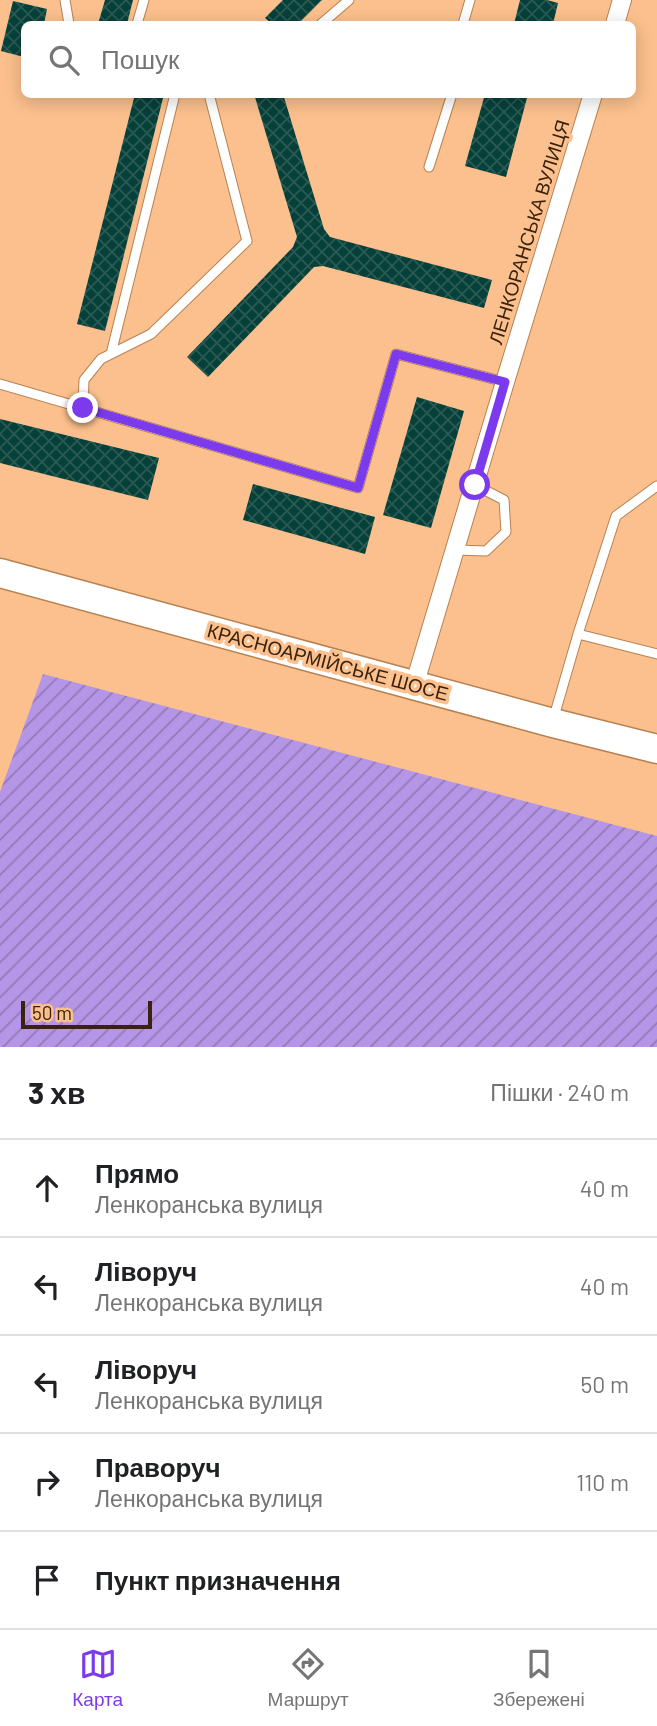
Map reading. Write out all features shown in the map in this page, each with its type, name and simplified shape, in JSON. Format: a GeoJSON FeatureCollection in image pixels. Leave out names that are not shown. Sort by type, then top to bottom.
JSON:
{"type":"FeatureCollection","features":[{"type":"Feature","properties":{"kind":"main road","name":"КРАСНОАРМІЙСЬКЕ ШОСЕ"},"geometry":{"type":"LineString","coordinates":[[0,573],[657,749]]}},
{"type":"Feature","properties":{"kind":"street"},"geometry":{"type":"LineString","coordinates":[[616,21],[622,0]]}},
{"type":"Feature","properties":{"kind":"street","name":"ЛЕНКОРАНСЬКА ВУЛИЦЯ"},"geometry":{"type":"LineString","coordinates":[[414,686],[592,98]]}},
{"type":"Feature","properties":{"kind":"lane"},"geometry":{"type":"LineString","coordinates":[[65,0],[68,21]]}},
{"type":"Feature","properties":{"kind":"lane"},"geometry":{"type":"LineString","coordinates":[[138,21],[144,0]]}},
{"type":"Feature","properties":{"kind":"lane"},"geometry":{"type":"LineString","coordinates":[[324,21],[349,0]]}},
{"type":"Feature","properties":{"kind":"lane"},"geometry":{"type":"LineString","coordinates":[[464,21],[470,0]]}},
{"type":"Feature","properties":{"kind":"lane"},"geometry":{"type":"LineString","coordinates":[[111,354],[174,98]]}},
{"type":"Feature","properties":{"kind":"lane"},"geometry":{"type":"LineString","coordinates":[[83,408],[84,380],[101,359],[150,334],[247,241],[210,98]]}},
{"type":"Feature","properties":{"kind":"lane"},"geometry":{"type":"LineString","coordinates":[[429,167],[451,98]]}},
{"type":"Feature","properties":{"kind":"lane"},"geometry":{"type":"LineString","coordinates":[[0,384],[358,488],[396,354],[505,382]]}},
{"type":"Feature","properties":{"kind":"lane"},"geometry":{"type":"LineString","coordinates":[[456,550],[486,551],[506,531],[504,500],[475,485]]}},
{"type":"Feature","properties":{"kind":"lane"},"geometry":{"type":"LineString","coordinates":[[553,723],[616,516],[657,486]]}},
{"type":"Feature","properties":{"kind":"lane"},"geometry":{"type":"LineString","coordinates":[[578,634],[657,654]]}},
{"type":"Feature","properties":{"kind":"shaded area"},"geometry":{"type":"Polygon","coordinates":[[[43,674],[657,836],[657,1047],[0,1047],[0,792],[43,674]]]}},
{"type":"Feature","properties":{"kind":"building"},"geometry":{"type":"Polygon","coordinates":[[[105,0],[133,0],[128,21],[99,21],[105,0]]]}},
{"type":"Feature","properties":{"kind":"building"},"geometry":{"type":"Polygon","coordinates":[[[283,0],[322,0],[301,21],[268,21],[265,18],[283,0]]]}},
{"type":"Feature","properties":{"kind":"building"},"geometry":{"type":"Polygon","coordinates":[[[520,0],[547,0],[558,3],[554,21],[515,21],[520,0]]]}},
{"type":"Feature","properties":{"kind":"building"},"geometry":{"type":"Polygon","coordinates":[[[13,1],[47,9],[45,21],[21,21],[21,56],[1,51],[13,1]]]}},
{"type":"Feature","properties":{"kind":"building"},"geometry":{"type":"Polygon","coordinates":[[[134,98],[163,98],[105,331],[77,324],[134,98]]]}},
{"type":"Feature","properties":{"kind":"building"},"geometry":{"type":"Polygon","coordinates":[[[255,98],[284,98],[324,229],[330,237],[492,280],[484,308],[323,266],[314,267],[208,377],[187,357],[293,247],[297,237],[255,98]]]}},
{"type":"Feature","properties":{"kind":"building"},"geometry":{"type":"Polygon","coordinates":[[[484,98],[527,98],[506,177],[465,166],[484,98]]]}},
{"type":"Feature","properties":{"kind":"building"},"geometry":{"type":"Polygon","coordinates":[[[417,397],[464,411],[431,528],[383,515],[417,397]]]}},
{"type":"Feature","properties":{"kind":"building"},"geometry":{"type":"Polygon","coordinates":[[[0,419],[159,458],[148,500],[0,463],[0,419]]]}},
{"type":"Feature","properties":{"kind":"building"},"geometry":{"type":"Polygon","coordinates":[[[253,484],[375,517],[365,554],[243,520],[253,484]]]}},
{"type":"Feature","properties":{"kind":"route"},"geometry":{"type":"LineString","coordinates":[[83,408],[358,488],[396,354],[505,382],[475,485]]}}]}
